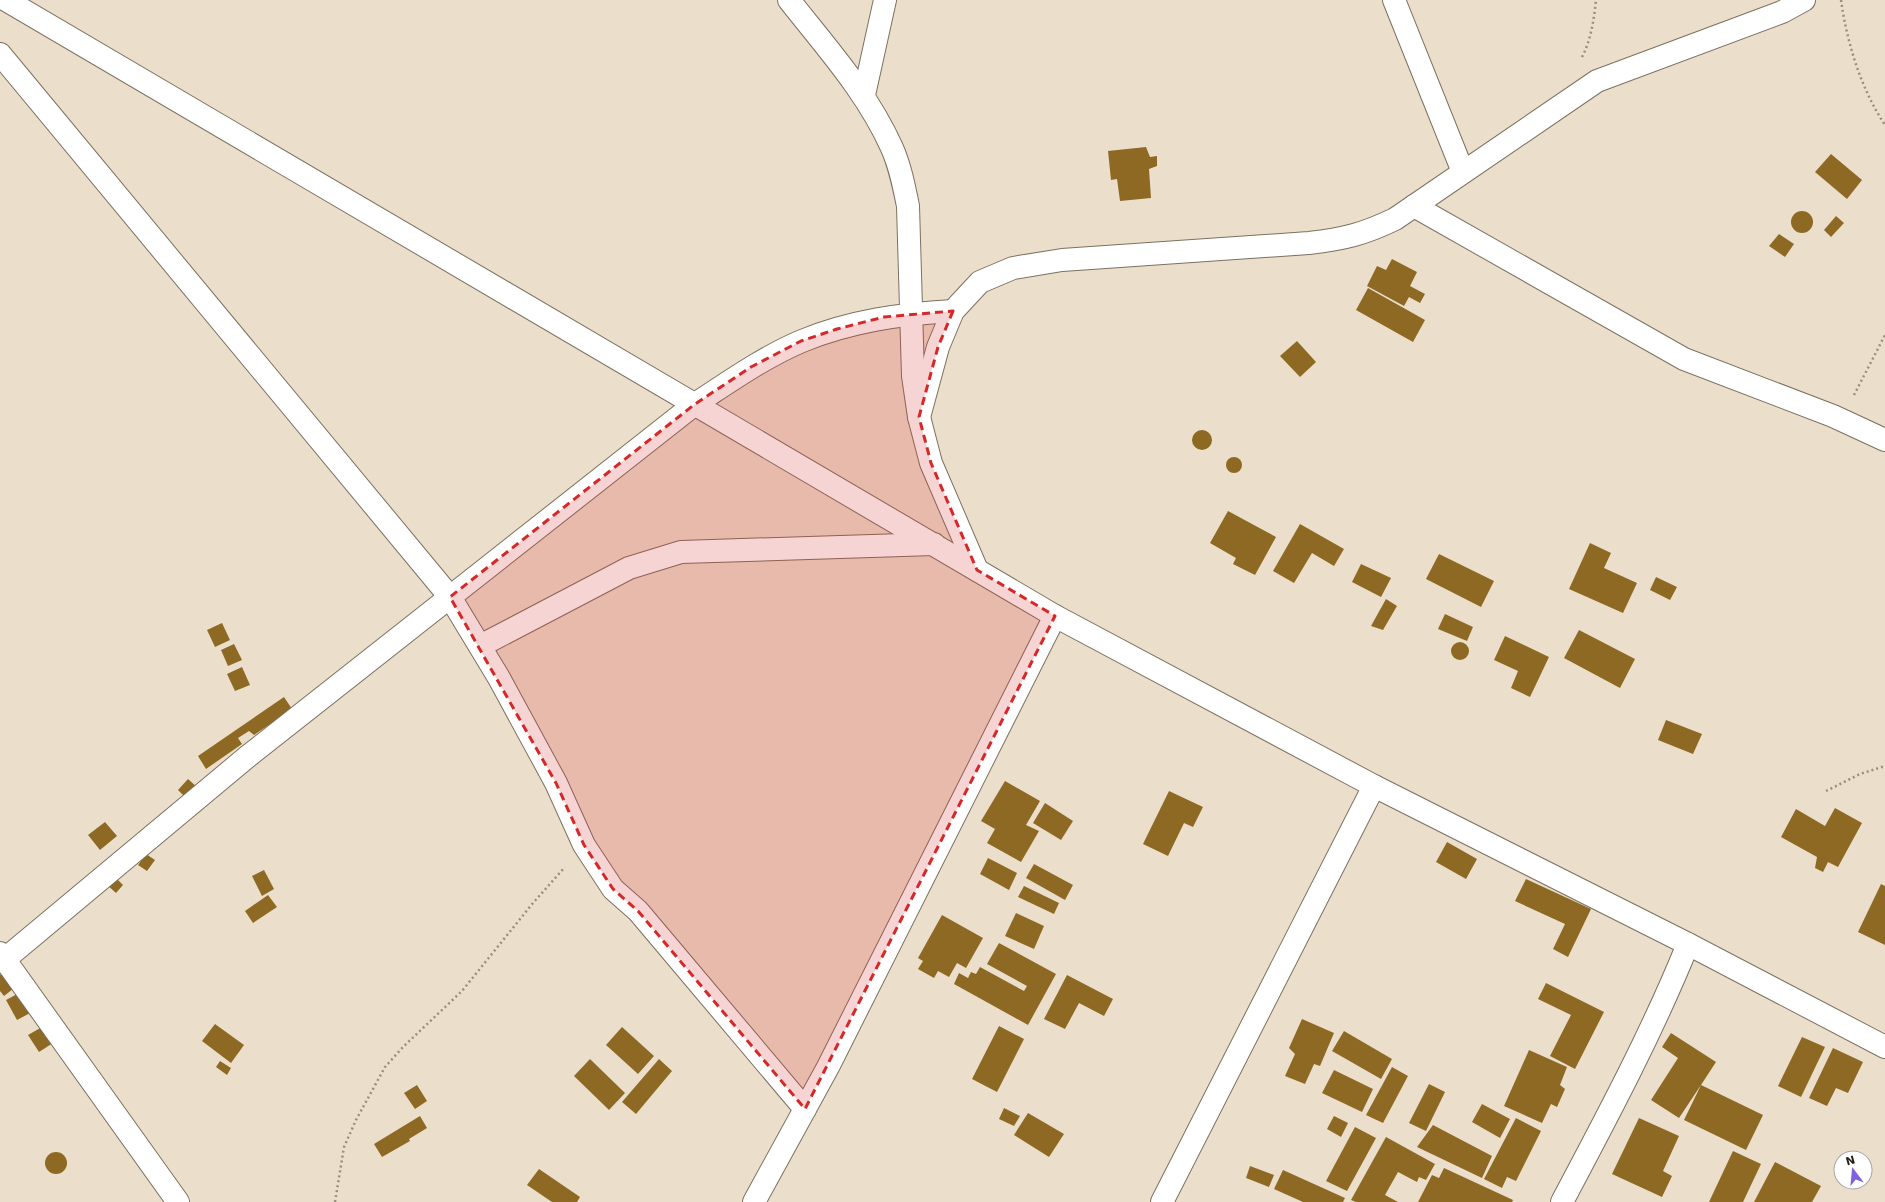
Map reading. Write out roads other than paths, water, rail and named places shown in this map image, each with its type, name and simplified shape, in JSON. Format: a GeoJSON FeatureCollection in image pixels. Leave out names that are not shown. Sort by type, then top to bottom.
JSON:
{"type":"FeatureCollection","features":[{"type":"Feature","properties":{"kind":"street"},"geometry":{"type":"LineString","coordinates":[[6,0],[1055,616],[1374,786],[1688,944],[1885,1047]]}},
{"type":"Feature","properties":{"kind":"street"},"geometry":{"type":"LineString","coordinates":[[789,0],[864,95],[892,149],[903,179],[908,206],[913,376],[919,417],[931,463],[977,570]]}},
{"type":"Feature","properties":{"kind":"street"},"geometry":{"type":"LineString","coordinates":[[864,95],[885,0]]}},
{"type":"Feature","properties":{"kind":"street"},"geometry":{"type":"LineString","coordinates":[[1394,0],[1462,172]]}},
{"type":"Feature","properties":{"kind":"street"},"geometry":{"type":"LineString","coordinates":[[919,417],[938,346],[953,311],[980,282],[1012,268],[1062,260],[1309,244],[1343,239],[1370,231],[1396,219],[1597,80],[1782,12],[1804,0]]}},
{"type":"Feature","properties":{"kind":"street"},"geometry":{"type":"LineString","coordinates":[[0,54],[450,597],[480,646],[556,783],[584,845],[612,889],[638,911],[805,1109]]}},
{"type":"Feature","properties":{"kind":"street"},"geometry":{"type":"LineString","coordinates":[[1414,206],[1684,359],[1841,420],[1885,440]]}},
{"type":"Feature","properties":{"kind":"street"},"geometry":{"type":"LineString","coordinates":[[178,1202],[2,956],[247,757],[695,404],[751,367],[802,341],[837,329],[884,317],[912,313],[953,311]]}},
{"type":"Feature","properties":{"kind":"street"},"geometry":{"type":"LineString","coordinates":[[480,646],[629,568],[682,552],[934,544]]}},
{"type":"Feature","properties":{"kind":"street"},"geometry":{"type":"LineString","coordinates":[[754,1202],[828,1067],[1055,616]]}},
{"type":"Feature","properties":{"kind":"street"},"geometry":{"type":"LineString","coordinates":[[1162,1202],[1374,786]]}},
{"type":"Feature","properties":{"kind":"street"},"geometry":{"type":"LineString","coordinates":[[1562,1202],[1642,1047],[1671,987],[1688,944]]}}]}
